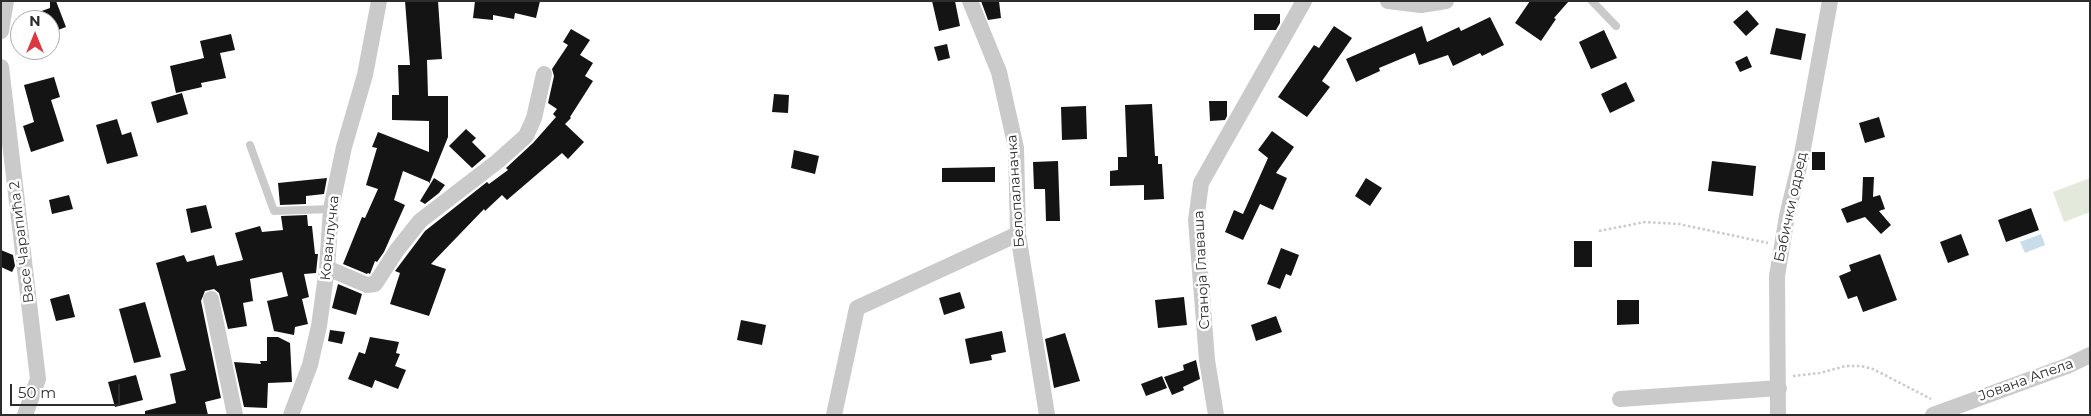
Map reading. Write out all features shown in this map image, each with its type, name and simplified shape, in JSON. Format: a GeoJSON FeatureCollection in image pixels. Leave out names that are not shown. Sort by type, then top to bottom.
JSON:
{"type":"FeatureCollection","features":[{"type":"Feature","properties":{"kind":"street"},"geometry":{"type":"LineString","coordinates":[[1,31],[6,1]]}},
{"type":"Feature","properties":{"kind":"street","name":"Кованлучка"},"geometry":{"type":"LineString","coordinates":[[291,415],[315,345],[327,268],[331,208],[344,147],[365,75],[378,1]]}},
{"type":"Feature","properties":{"kind":"street","name":"Белопаланачка"},"geometry":{"type":"LineString","coordinates":[[970,1],[999,72],[1016,148],[1018,234],[1047,415]]}},
{"type":"Feature","properties":{"kind":"street","name":"Станоја Главаша"},"geometry":{"type":"LineString","coordinates":[[1216,415],[1207,360],[1196,220],[1201,183],[1304,1]]}},
{"type":"Feature","properties":{"kind":"street"},"geometry":{"type":"LineString","coordinates":[[1388,1],[1421,4],[1446,1]]}},
{"type":"Feature","properties":{"kind":"street","name":"Бабички одред"},"geometry":{"type":"LineString","coordinates":[[1778,415],[1777,276],[1787,216],[1802,154],[1830,1]]}},
{"type":"Feature","properties":{"kind":"street","name":"Васе Чарапића 2"},"geometry":{"type":"LineString","coordinates":[[1,67],[38,379],[26,415]]}},
{"type":"Feature","properties":{"kind":"street"},"geometry":{"type":"LineString","coordinates":[[327,268],[367,285],[374,284],[420,221],[498,161],[526,136],[534,118],[544,74]]}},
{"type":"Feature","properties":{"kind":"street"},"geometry":{"type":"LineString","coordinates":[[834,415],[857,308],[1018,234]]}},
{"type":"Feature","properties":{"kind":"street"},"geometry":{"type":"LineString","coordinates":[[212,299],[234,415]]}},
{"type":"Feature","properties":{"kind":"street","name":"Јована Апела"},"geometry":{"type":"LineString","coordinates":[[1933,415],[2067,366],[2090,355]]}},
{"type":"Feature","properties":{"kind":"street"},"geometry":{"type":"LineString","coordinates":[[1620,399],[1778,381]]}},
{"type":"Feature","properties":{"kind":"lane"},"geometry":{"type":"LineString","coordinates":[[1592,1],[1616,26]]}},
{"type":"Feature","properties":{"kind":"lane"},"geometry":{"type":"LineString","coordinates":[[250,145],[274,211],[331,208]]}},
{"type":"Feature","properties":{"kind":"path"},"geometry":{"type":"LineString","coordinates":[[1599,231],[1645,222],[1679,224],[1782,247]]}},
{"type":"Feature","properties":{"kind":"path"},"geometry":{"type":"LineString","coordinates":[[1778,381],[1846,366],[1861,366],[1873,369],[1951,408]]}},
{"type":"Feature","properties":{"kind":"green space"},"geometry":{"type":"Polygon","coordinates":[[[2090,178],[2090,212],[2064,222],[2053,192],[2090,178]]]}},
{"type":"Feature","properties":{"kind":"water"},"geometry":{"type":"Polygon","coordinates":[[[2041,234],[2045,245],[2025,253],[2020,242],[2041,234]]]}},
{"type":"Feature","properties":{"kind":"building"},"geometry":{"type":"Polygon","coordinates":[[[50,1],[56,1],[59,10],[44,10],[50,8],[50,1]]]}},
{"type":"Feature","properties":{"kind":"building"},"geometry":{"type":"Polygon","coordinates":[[[405,1],[438,1],[442,59],[427,60],[428,96],[448,96],[448,137],[429,184],[429,182],[403,171],[394,200],[405,205],[384,252],[377,262],[375,261],[370,274],[367,274],[343,264],[362,217],[365,218],[378,189],[366,185],[377,148],[372,147],[378,132],[429,152],[429,121],[392,120],[392,95],[399,95],[398,65],[410,65],[405,1]]]}},
{"type":"Feature","properties":{"kind":"building"},"geometry":{"type":"Polygon","coordinates":[[[475,1],[540,1],[536,18],[515,13],[514,19],[493,15],[493,20],[473,18],[475,1]]]}},
{"type":"Feature","properties":{"kind":"building"},"geometry":{"type":"Polygon","coordinates":[[[932,1],[955,1],[960,26],[939,31],[932,1]]]}},
{"type":"Feature","properties":{"kind":"building"},"geometry":{"type":"Polygon","coordinates":[[[981,1],[999,1],[1001,18],[988,20],[981,1]]]}},
{"type":"Feature","properties":{"kind":"building"},"geometry":{"type":"Polygon","coordinates":[[[1530,1],[1569,1],[1554,18],[1556,19],[1541,41],[1515,23],[1530,1]]]}},
{"type":"Feature","properties":{"kind":"building"},"geometry":{"type":"Polygon","coordinates":[[[1747,10],[1759,24],[1746,36],[1733,22],[1747,10]]]}},
{"type":"Feature","properties":{"kind":"building"},"geometry":{"type":"Polygon","coordinates":[[[60,11],[66,27],[60,29],[60,11]]]}},
{"type":"Feature","properties":{"kind":"building"},"geometry":{"type":"Polygon","coordinates":[[[1254,14],[1280,14],[1280,23],[1276,30],[1254,30],[1254,14]]]}},
{"type":"Feature","properties":{"kind":"building"},"geometry":{"type":"Polygon","coordinates":[[[1490,17],[1504,45],[1482,56],[1480,53],[1453,66],[1448,55],[1419,65],[1415,53],[1379,68],[1380,71],[1356,82],[1346,59],[1422,26],[1427,42],[1459,27],[1461,31],[1490,17]]]}},
{"type":"Feature","properties":{"kind":"building"},"geometry":{"type":"Polygon","coordinates":[[[1334,26],[1352,38],[1322,81],[1330,87],[1307,117],[1278,97],[1314,45],[1319,48],[1334,26]]]}},
{"type":"Feature","properties":{"kind":"building"},"geometry":{"type":"Polygon","coordinates":[[[1776,28],[1806,34],[1801,60],[1770,54],[1776,28]]]}},
{"type":"Feature","properties":{"kind":"building"},"geometry":{"type":"Polygon","coordinates":[[[571,29],[590,40],[580,55],[593,63],[585,76],[593,81],[571,118],[565,124],[584,142],[568,159],[562,153],[507,200],[502,195],[485,211],[484,209],[431,264],[446,269],[429,316],[390,304],[400,273],[395,271],[425,231],[487,182],[489,184],[508,170],[506,168],[533,143],[556,117],[553,114],[557,109],[548,103],[554,76],[552,69],[568,45],[563,42],[571,29]]]}},
{"type":"Feature","properties":{"kind":"building"},"geometry":{"type":"Polygon","coordinates":[[[1604,30],[1617,58],[1591,69],[1579,42],[1604,30]]]}},
{"type":"Feature","properties":{"kind":"building"},"geometry":{"type":"Polygon","coordinates":[[[231,34],[235,50],[220,53],[226,78],[201,83],[202,87],[176,93],[170,66],[204,58],[200,41],[231,34]]]}},
{"type":"Feature","properties":{"kind":"building"},"geometry":{"type":"Polygon","coordinates":[[[947,44],[950,58],[938,61],[934,47],[947,44]]]}},
{"type":"Feature","properties":{"kind":"building"},"geometry":{"type":"Polygon","coordinates":[[[1747,56],[1752,67],[1740,72],[1735,62],[1747,56]]]}},
{"type":"Feature","properties":{"kind":"building"},"geometry":{"type":"Polygon","coordinates":[[[54,77],[60,97],[51,100],[64,141],[31,152],[23,126],[34,122],[24,85],[54,77]]]}},
{"type":"Feature","properties":{"kind":"building"},"geometry":{"type":"Polygon","coordinates":[[[1626,82],[1635,101],[1610,113],[1601,94],[1626,82]]]}},
{"type":"Feature","properties":{"kind":"building"},"geometry":{"type":"Polygon","coordinates":[[[182,93],[188,114],[157,123],[151,102],[182,93]]]}},
{"type":"Feature","properties":{"kind":"building"},"geometry":{"type":"Polygon","coordinates":[[[774,94],[789,95],[788,113],[772,112],[774,94]]]}},
{"type":"Feature","properties":{"kind":"building"},"geometry":{"type":"Polygon","coordinates":[[[1209,101],[1227,101],[1227,116],[1225,120],[1210,121],[1209,101]]]}},
{"type":"Feature","properties":{"kind":"building"},"geometry":{"type":"Polygon","coordinates":[[[1152,104],[1155,156],[1158,156],[1158,164],[1162,164],[1164,199],[1144,200],[1144,185],[1110,186],[1110,171],[1118,170],[1118,157],[1127,157],[1125,105],[1152,104]]]}},
{"type":"Feature","properties":{"kind":"building"},"geometry":{"type":"Polygon","coordinates":[[[1086,106],[1087,139],[1062,140],[1061,107],[1086,106]]]}},
{"type":"Feature","properties":{"kind":"building"},"geometry":{"type":"Polygon","coordinates":[[[1879,117],[1885,137],[1865,143],[1859,123],[1879,117]]]}},
{"type":"Feature","properties":{"kind":"building"},"geometry":{"type":"Polygon","coordinates":[[[117,119],[122,135],[131,132],[138,156],[107,164],[96,125],[117,119]]]}},
{"type":"Feature","properties":{"kind":"building"},"geometry":{"type":"Polygon","coordinates":[[[466,129],[476,138],[472,142],[486,156],[472,168],[449,146],[466,129]]]}},
{"type":"Feature","properties":{"kind":"building"},"geometry":{"type":"Polygon","coordinates":[[[1272,131],[1294,147],[1276,173],[1287,178],[1273,210],[1260,204],[1243,240],[1225,232],[1234,210],[1243,214],[1268,158],[1258,150],[1272,131]]]}},
{"type":"Feature","properties":{"kind":"building"},"geometry":{"type":"Polygon","coordinates":[[[794,150],[819,156],[815,174],[791,168],[794,150]]]}},
{"type":"Feature","properties":{"kind":"building"},"geometry":{"type":"Polygon","coordinates":[[[1812,152],[1825,152],[1825,170],[1812,170],[1812,152]]]}},
{"type":"Feature","properties":{"kind":"building"},"geometry":{"type":"Polygon","coordinates":[[[1058,161],[1060,221],[1046,221],[1045,189],[1034,189],[1033,162],[1058,161]]]}},
{"type":"Feature","properties":{"kind":"building"},"geometry":{"type":"Polygon","coordinates":[[[1712,161],[1756,166],[1753,196],[1708,191],[1712,161]]]}},
{"type":"Feature","properties":{"kind":"building"},"geometry":{"type":"Polygon","coordinates":[[[995,167],[995,182],[942,182],[942,168],[995,167]]]}},
{"type":"Feature","properties":{"kind":"building"},"geometry":{"type":"Polygon","coordinates":[[[1863,177],[1874,177],[1873,197],[1880,195],[1885,209],[1879,211],[1891,225],[1881,234],[1865,217],[1847,223],[1841,209],[1862,201],[1863,177]]]}},
{"type":"Feature","properties":{"kind":"building"},"geometry":{"type":"Polygon","coordinates":[[[327,178],[324,194],[306,196],[306,204],[280,205],[278,183],[327,178]]]}},
{"type":"Feature","properties":{"kind":"building"},"geometry":{"type":"Polygon","coordinates":[[[434,178],[445,185],[439,193],[425,204],[420,201],[434,178]]]}},
{"type":"Feature","properties":{"kind":"building"},"geometry":{"type":"Polygon","coordinates":[[[1366,178],[1382,188],[1370,206],[1355,196],[1366,178]]]}},
{"type":"Feature","properties":{"kind":"building"},"geometry":{"type":"Polygon","coordinates":[[[69,195],[73,209],[52,214],[49,200],[69,195]]]}},
{"type":"Feature","properties":{"kind":"building"},"geometry":{"type":"Polygon","coordinates":[[[206,205],[212,228],[191,233],[186,209],[206,205]]]}},
{"type":"Feature","properties":{"kind":"building"},"geometry":{"type":"Polygon","coordinates":[[[2031,208],[2039,230],[2006,242],[1998,220],[2031,208]]]}},
{"type":"Feature","properties":{"kind":"building"},"geometry":{"type":"Polygon","coordinates":[[[307,215],[308,226],[312,226],[315,254],[318,254],[316,273],[304,274],[309,297],[302,299],[308,324],[295,327],[294,335],[274,331],[267,301],[288,296],[282,272],[250,279],[253,301],[243,303],[247,326],[228,329],[219,293],[214,289],[205,291],[201,301],[221,398],[205,402],[208,415],[145,415],[145,411],[176,403],[170,374],[186,370],[156,263],[184,255],[187,262],[214,255],[217,266],[243,260],[235,233],[260,226],[262,232],[283,230],[281,216],[307,215]]]}},
{"type":"Feature","properties":{"kind":"building"},"geometry":{"type":"Polygon","coordinates":[[[1961,234],[1969,255],[1948,263],[1940,242],[1961,234]]]}},
{"type":"Feature","properties":{"kind":"building"},"geometry":{"type":"Polygon","coordinates":[[[1574,241],[1592,241],[1592,267],[1574,267],[1574,241]]]}},
{"type":"Feature","properties":{"kind":"building"},"geometry":{"type":"Polygon","coordinates":[[[1281,248],[1299,255],[1291,276],[1286,274],[1280,289],[1267,284],[1281,248]]]}},
{"type":"Feature","properties":{"kind":"building"},"geometry":{"type":"Polygon","coordinates":[[[1,250],[13,255],[15,266],[12,272],[1,267],[1,250]]]}},
{"type":"Feature","properties":{"kind":"building"},"geometry":{"type":"Polygon","coordinates":[[[1880,254],[1897,300],[1863,312],[1857,296],[1848,299],[1839,276],[1851,271],[1849,265],[1880,254]]]}},
{"type":"Feature","properties":{"kind":"building"},"geometry":{"type":"Polygon","coordinates":[[[338,284],[362,294],[356,315],[332,308],[338,284]]]}},
{"type":"Feature","properties":{"kind":"building"},"geometry":{"type":"Polygon","coordinates":[[[960,292],[965,308],[944,315],[939,298],[960,292]]]}},
{"type":"Feature","properties":{"kind":"building"},"geometry":{"type":"Polygon","coordinates":[[[69,294],[75,317],[56,321],[50,299],[69,294]]]}},
{"type":"Feature","properties":{"kind":"building"},"geometry":{"type":"Polygon","coordinates":[[[1184,297],[1187,325],[1158,328],[1155,300],[1184,297]]]}},
{"type":"Feature","properties":{"kind":"building"},"geometry":{"type":"Polygon","coordinates":[[[1617,300],[1639,300],[1639,324],[1617,325],[1617,300]]]}},
{"type":"Feature","properties":{"kind":"building"},"geometry":{"type":"Polygon","coordinates":[[[145,302],[161,357],[134,363],[119,309],[145,302]]]}},
{"type":"Feature","properties":{"kind":"building"},"geometry":{"type":"Polygon","coordinates":[[[1276,316],[1282,332],[1256,341],[1251,325],[1276,316]]]}},
{"type":"Feature","properties":{"kind":"building"},"geometry":{"type":"Polygon","coordinates":[[[741,320],[766,325],[762,345],[737,340],[741,320]]]}},
{"type":"Feature","properties":{"kind":"building"},"geometry":{"type":"Polygon","coordinates":[[[330,330],[345,332],[342,344],[328,341],[330,330]]]}},
{"type":"Feature","properties":{"kind":"building"},"geometry":{"type":"Polygon","coordinates":[[[1002,331],[1006,352],[991,355],[992,360],[970,364],[965,339],[1002,331]]]}},
{"type":"Feature","properties":{"kind":"building"},"geometry":{"type":"Polygon","coordinates":[[[1065,333],[1080,381],[1054,388],[1045,339],[1065,333]]]}},
{"type":"Feature","properties":{"kind":"building"},"geometry":{"type":"Polygon","coordinates":[[[267,337],[278,337],[290,343],[292,382],[268,383],[267,408],[244,407],[234,362],[261,364],[260,361],[267,361],[267,337]]]}},
{"type":"Feature","properties":{"kind":"building"},"geometry":{"type":"Polygon","coordinates":[[[370,337],[399,342],[396,353],[400,354],[395,366],[406,370],[398,389],[375,380],[372,388],[348,379],[359,352],[365,354],[370,337]]]}},
{"type":"Feature","properties":{"kind":"building"},"geometry":{"type":"Polygon","coordinates":[[[1196,360],[1200,379],[1183,387],[1184,390],[1172,395],[1164,377],[1184,370],[1183,365],[1196,360]]]}},
{"type":"Feature","properties":{"kind":"building"},"geometry":{"type":"Polygon","coordinates":[[[136,375],[143,400],[115,407],[108,382],[136,375]]]}},
{"type":"Feature","properties":{"kind":"building"},"geometry":{"type":"Polygon","coordinates":[[[1162,376],[1167,388],[1146,396],[1141,384],[1162,376]]]}}]}
